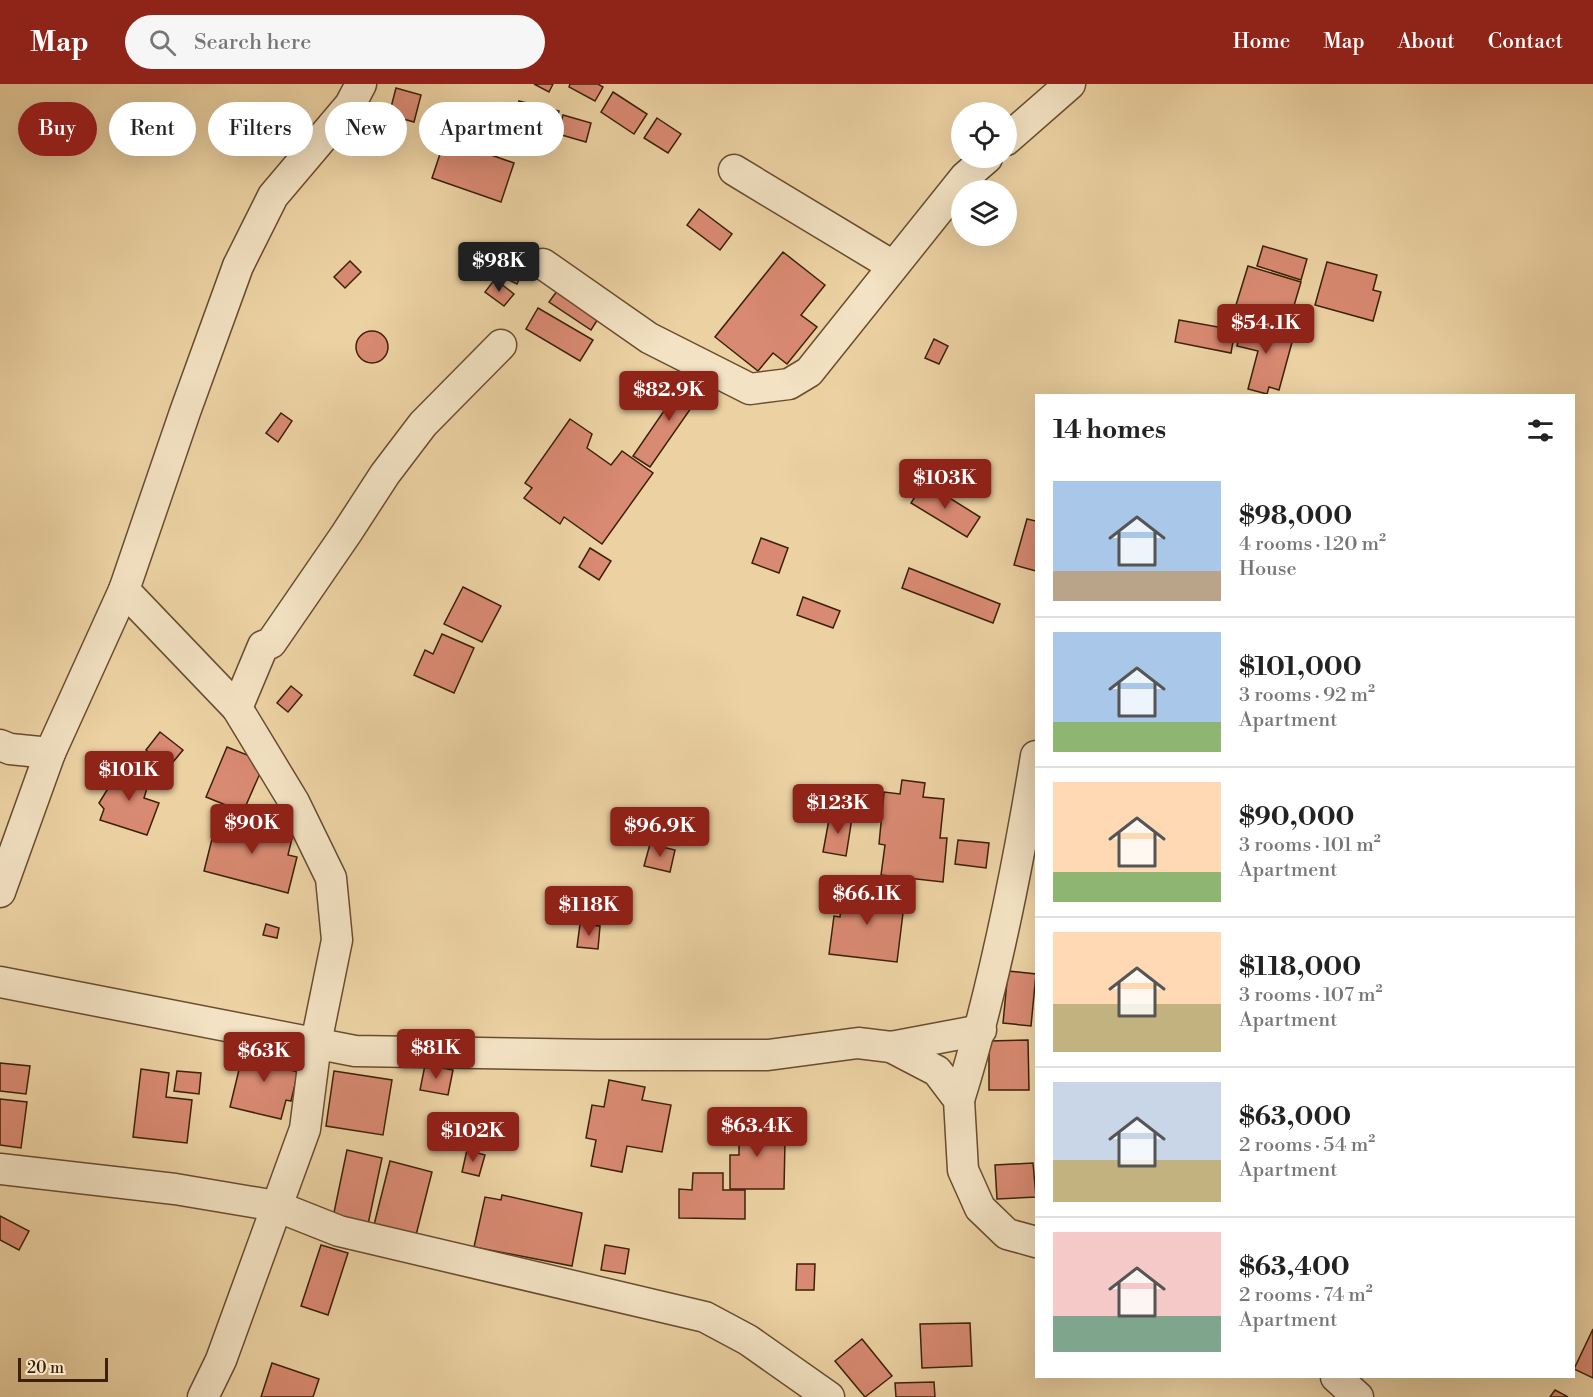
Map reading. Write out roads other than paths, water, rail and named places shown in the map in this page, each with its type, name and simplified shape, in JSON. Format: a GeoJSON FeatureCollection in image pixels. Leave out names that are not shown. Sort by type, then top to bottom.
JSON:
{"type":"FeatureCollection","features":[{"type":"Feature","properties":{"kind":"street"},"geometry":{"type":"LineString","coordinates":[[0,892],[50,753],[124,590],[238,266],[273,196],[350,105],[361,84]]}},
{"type":"Feature","properties":{"kind":"street"},"geometry":{"type":"LineString","coordinates":[[1017,130],[1070,84]]}},
{"type":"Feature","properties":{"kind":"street"},"geometry":{"type":"LineString","coordinates":[[543,264],[649,338],[750,389],[789,384],[808,372],[965,177],[975,168]]}},
{"type":"Feature","properties":{"kind":"street"},"geometry":{"type":"LineString","coordinates":[[734,170],[893,267]]}},
{"type":"Feature","properties":{"kind":"street"},"geometry":{"type":"LineString","coordinates":[[237,708],[263,646],[271,643],[385,474],[423,424],[501,345]]}},
{"type":"Feature","properties":{"kind":"street"},"geometry":{"type":"LineString","coordinates":[[124,590],[237,708],[294,802],[331,878],[337,940],[316,1043],[305,1129],[222,1360],[203,1397]]}},
{"type":"Feature","properties":{"kind":"street"},"geometry":{"type":"LineString","coordinates":[[0,745],[10,749],[50,753]]}},
{"type":"Feature","properties":{"kind":"street"},"geometry":{"type":"LineString","coordinates":[[1035,762],[1023,834],[981,1030],[959,1100],[963,1170],[980,1208],[1007,1234],[1035,1242]]}},
{"type":"Feature","properties":{"kind":"street"},"geometry":{"type":"LineString","coordinates":[[0,982],[355,1051],[768,1055],[858,1043],[891,1047],[981,1030]]}},
{"type":"Feature","properties":{"kind":"street"},"geometry":{"type":"LineString","coordinates":[[891,1047],[937,1071],[959,1100]]}},
{"type":"Feature","properties":{"kind":"street"},"geometry":{"type":"LineString","coordinates":[[0,1169],[175,1189],[276,1206],[339,1231],[705,1317],[748,1340],[829,1397]]}},
{"type":"Feature","properties":{"kind":"street"},"geometry":{"type":"LineString","coordinates":[[1337,1378],[1358,1397]]}}]}
